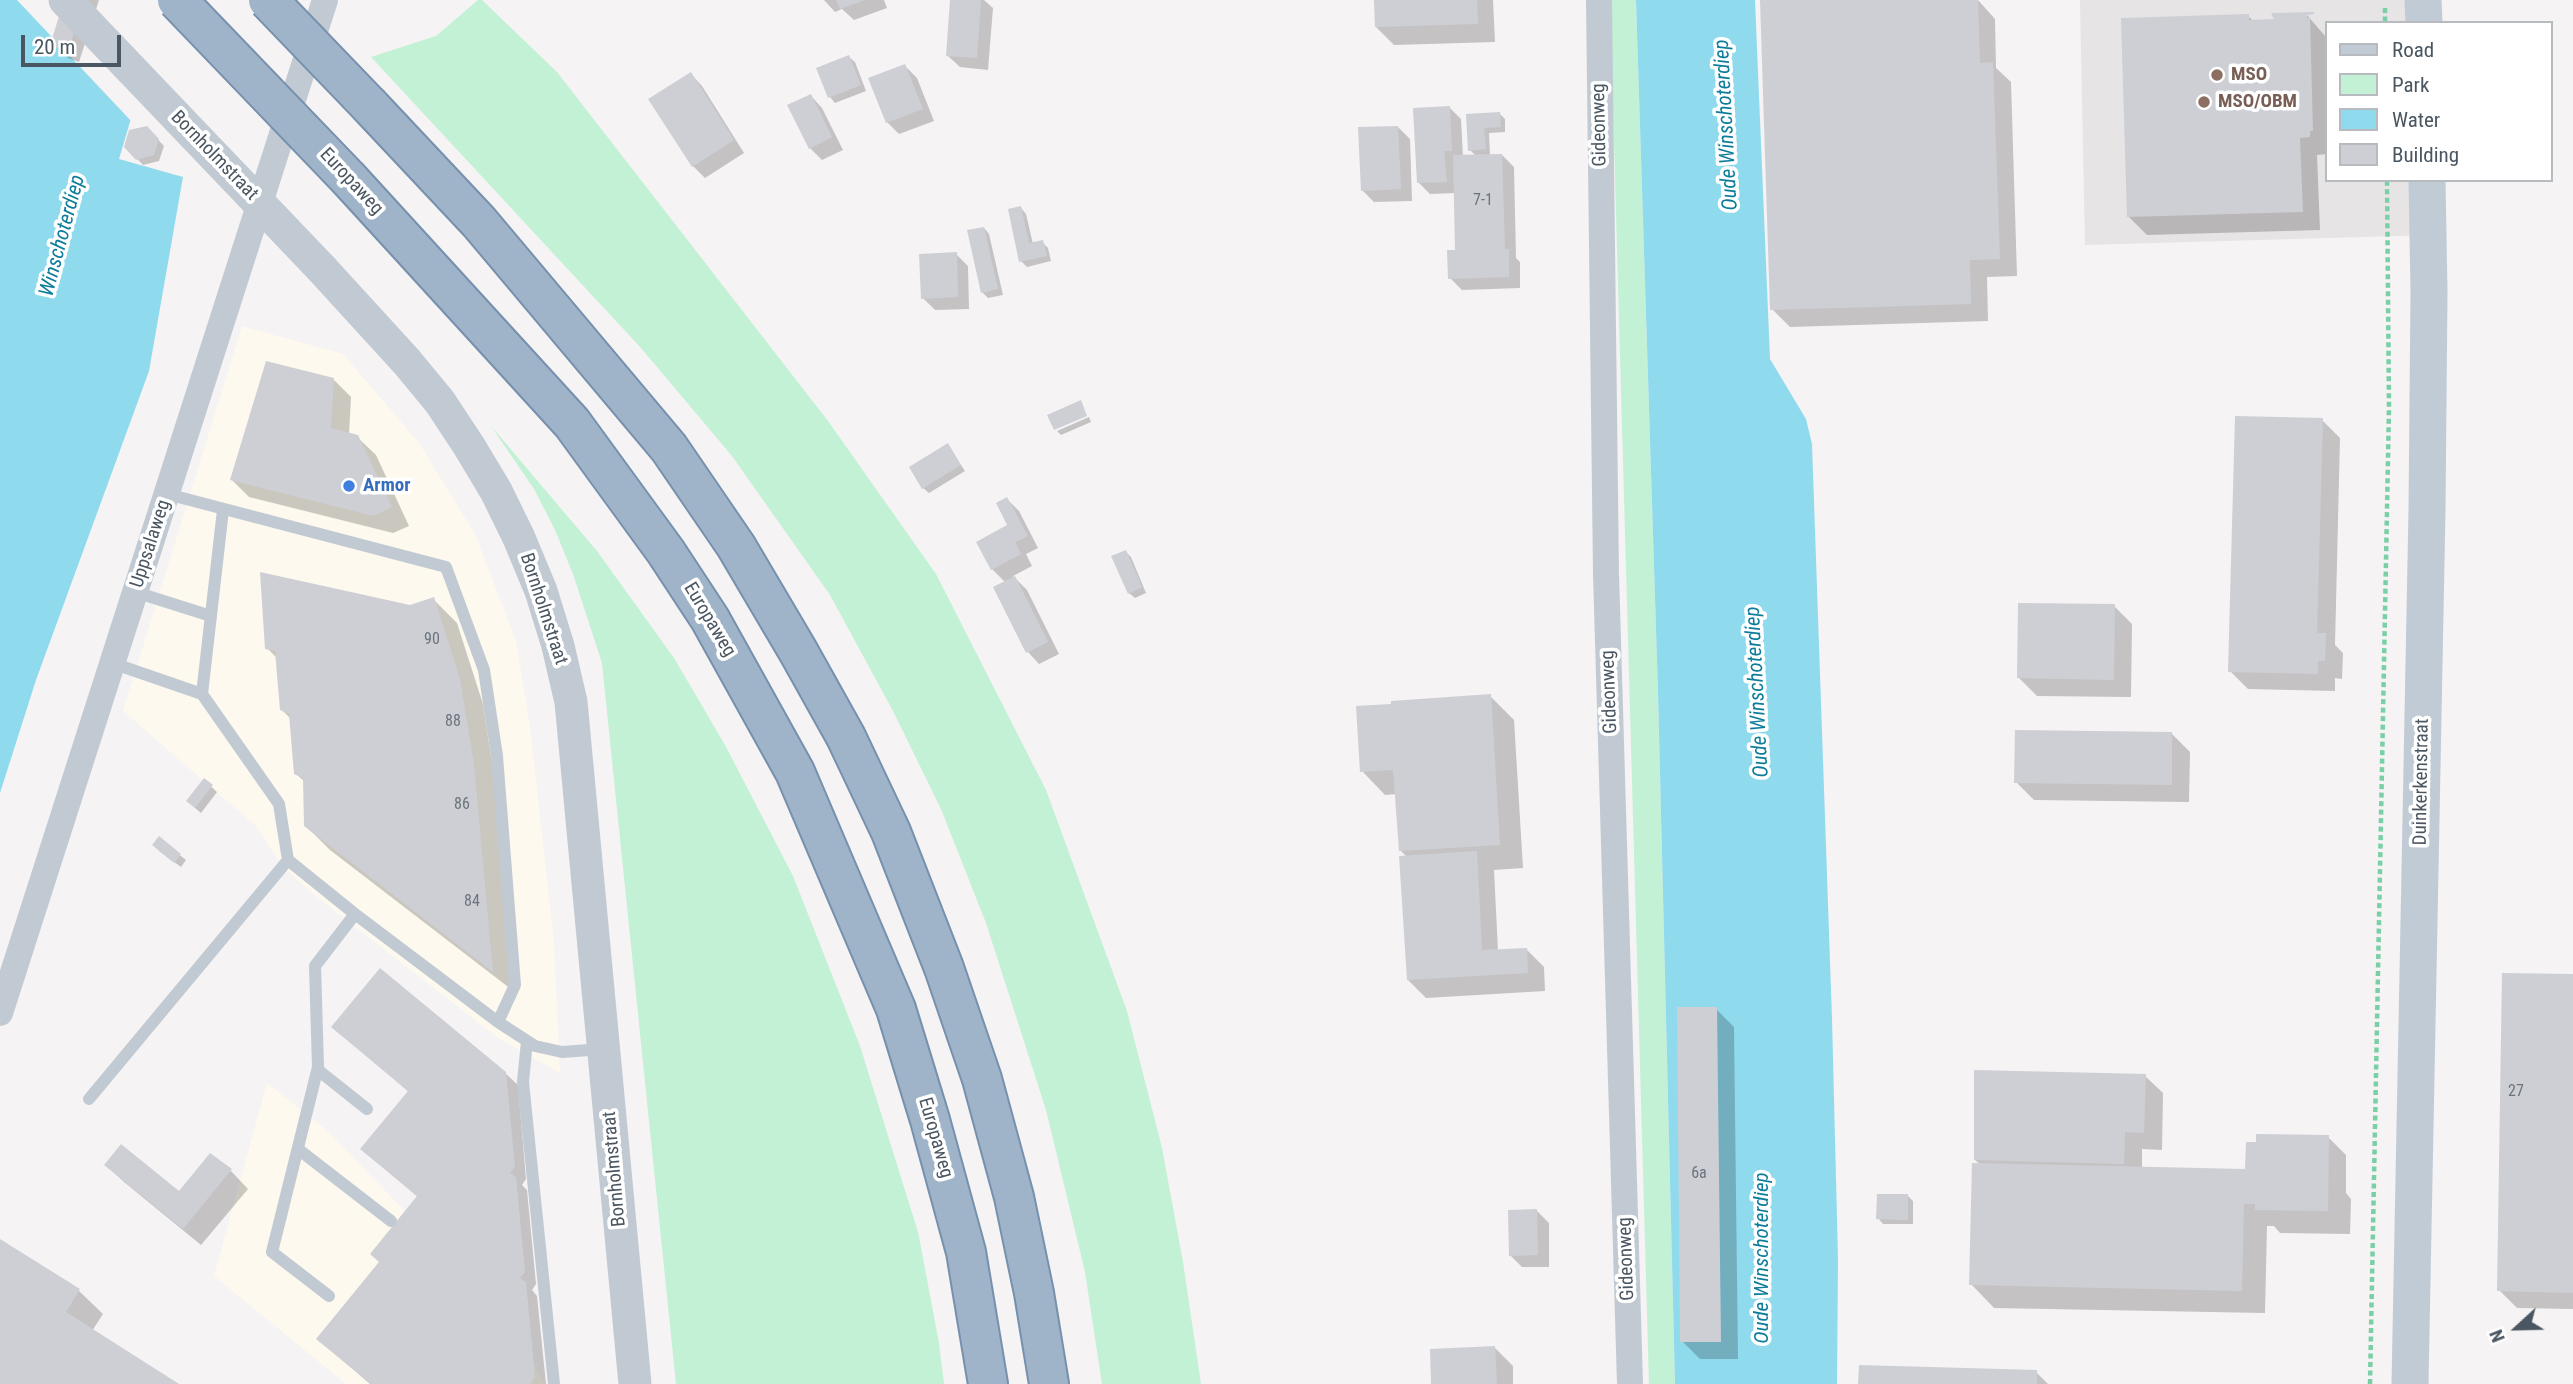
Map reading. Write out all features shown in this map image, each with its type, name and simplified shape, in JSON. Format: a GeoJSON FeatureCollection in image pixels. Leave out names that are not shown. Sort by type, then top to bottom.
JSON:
{"type":"FeatureCollection","features":[{"type":"Feature","properties":{"kind":"highway","name":"Europaweg"},"geometry":{"type":"LineString","coordinates":[[177,0],[349,179],[572,424],[666,552],[710,619],[795,772],[896,1009],[967,1252],[988,1384]]}},
{"type":"Feature","properties":{"kind":"highway"},"geometry":{"type":"LineString","coordinates":[[268,0],[479,222],[669,448],[736,546],[798,650],[846,737],[891,832],[944,968],[982,1079],[1014,1197],[1049,1384]]}},
{"type":"Feature","properties":{"kind":"main road"},"geometry":{"type":"LineString","coordinates":[[2423,0],[2424,21]]}},
{"type":"Feature","properties":{"kind":"main road","name":"Duinkerkenstraat"},"geometry":{"type":"LineString","coordinates":[[2410,1384],[2427,510],[2427,182]]}},
{"type":"Feature","properties":{"kind":"street","name":"Bornholmstraat"},"geometry":{"type":"LineString","coordinates":[[65,0],[322,269],[440,402],[496,491],[541,591],[558,646],[570,702],[635,1384]]}},
{"type":"Feature","properties":{"kind":"street","name":"Uppsalaweg"},"geometry":{"type":"LineString","coordinates":[[0,1013],[325,0]]}},
{"type":"Feature","properties":{"kind":"street","name":"Gideonweg"},"geometry":{"type":"LineString","coordinates":[[1599,0],[1606,573],[1630,1384]]}},
{"type":"Feature","properties":{"kind":"lane"},"geometry":{"type":"LineString","coordinates":[[167,494],[446,568],[484,670],[497,756],[515,985],[498,1021]]}},
{"type":"Feature","properties":{"kind":"lane"},"geometry":{"type":"LineString","coordinates":[[202,694],[223,510]]}},
{"type":"Feature","properties":{"kind":"lane"},"geometry":{"type":"LineString","coordinates":[[135,592],[211,616]]}},
{"type":"Feature","properties":{"kind":"lane"},"geometry":{"type":"LineString","coordinates":[[112,663],[202,694],[279,804],[288,860],[355,914],[527,1041],[546,1050],[562,1052],[604,1049]]}},
{"type":"Feature","properties":{"kind":"lane"},"geometry":{"type":"LineString","coordinates":[[89,1099],[288,860]]}},
{"type":"Feature","properties":{"kind":"lane"},"geometry":{"type":"LineString","coordinates":[[329,1296],[272,1252],[318,1070],[315,966],[355,914]]}},
{"type":"Feature","properties":{"kind":"lane"},"geometry":{"type":"LineString","coordinates":[[527,1041],[523,1082],[554,1384]]}},
{"type":"Feature","properties":{"kind":"lane"},"geometry":{"type":"LineString","coordinates":[[318,1070],[367,1109]]}},
{"type":"Feature","properties":{"kind":"lane"},"geometry":{"type":"LineString","coordinates":[[298,1149],[391,1221]]}},
{"type":"Feature","properties":{"kind":"path"},"geometry":{"type":"LineString","coordinates":[[2385,0],[2385,21]]}},
{"type":"Feature","properties":{"kind":"path","name":"Duinkerkenstraat"},"geometry":{"type":"LineString","coordinates":[[2370,1384],[2389,407],[2387,182]]}},
{"type":"Feature","properties":{"kind":"shaded area","name":"MSO/OBM"},"geometry":{"type":"Polygon","coordinates":[[[2080,0],[2425,0],[2425,21],[2324,21],[2324,182],[2430,182],[2432,235],[2085,245],[2080,0]]]}},
{"type":"Feature","properties":{"kind":"shaded area"},"geometry":{"type":"Polygon","coordinates":[[[242,326],[343,354],[419,443],[475,534],[516,641],[530,726],[554,943],[560,1073],[498,1038],[318,898],[282,866],[256,826],[123,711],[242,326]]]}},
{"type":"Feature","properties":{"kind":"shaded area"},"geometry":{"type":"Polygon","coordinates":[[[267,1083],[323,1127],[417,1223],[517,1338],[545,1384],[346,1384],[214,1276],[267,1083]]]}},
{"type":"Feature","properties":{"kind":"green space"},"geometry":{"type":"Polygon","coordinates":[[[478,0],[482,0],[557,72],[828,421],[936,574],[1046,790],[1127,1011],[1162,1148],[1183,1262],[1201,1384],[1102,1384],[1085,1272],[1046,1110],[986,923],[941,809],[893,711],[830,595],[732,456],[641,348],[371,57],[436,36],[478,0]]]}},
{"type":"Feature","properties":{"kind":"green space"},"geometry":{"type":"Polygon","coordinates":[[[1610,0],[1636,0],[1658,692],[1675,1384],[1649,1384],[1610,0]]]}},
{"type":"Feature","properties":{"kind":"green space"},"geometry":{"type":"Polygon","coordinates":[[[491,426],[597,551],[674,658],[725,745],[793,876],[860,1046],[918,1232],[944,1384],[676,1384],[602,663],[573,574],[555,530],[534,489],[491,426]]]}},
{"type":"Feature","properties":{"kind":"water","name":"Winschoterdiep"},"geometry":{"type":"Polygon","coordinates":[[[0,0],[166,0],[119,159],[183,177],[149,371],[36,680],[0,793],[0,0]]]}},
{"type":"Feature","properties":{"kind":"water","name":"Oude Winschoterdiep"},"geometry":{"type":"Polygon","coordinates":[[[1636,0],[1755,0],[1770,359],[1806,419],[1812,444],[1832,1019],[1838,1259],[1837,1384],[1675,1384],[1658,692],[1636,0]]]}},
{"type":"Feature","properties":{"kind":"pier"},"geometry":{"type":"Polygon","coordinates":[[[17,0],[170,0],[133,123],[17,0]]]}},
{"type":"Feature","properties":{"kind":"building"},"geometry":{"type":"Polygon","coordinates":[[[64,0],[84,0],[69,49],[66,51],[54,47],[51,42],[64,0]]]}},
{"type":"Feature","properties":{"kind":"building"},"geometry":{"type":"Polygon","coordinates":[[[836,0],[865,0],[840,9],[836,0]]]}},
{"type":"Feature","properties":{"kind":"building"},"geometry":{"type":"Polygon","coordinates":[[[950,0],[981,0],[977,58],[946,56],[950,0]]]}},
{"type":"Feature","properties":{"kind":"building"},"geometry":{"type":"Polygon","coordinates":[[[1374,0],[1477,0],[1478,24],[1375,27],[1374,0]]]}},
{"type":"Feature","properties":{"kind":"building"},"geometry":{"type":"Polygon","coordinates":[[[1760,0],[1978,0],[1980,63],[1993,62],[2000,259],[1970,260],[1971,304],[1770,310],[1760,0]]]}},
{"type":"Feature","properties":{"kind":"building","name":"MSO"},"geometry":{"type":"Polygon","coordinates":[[[2314,12],[2307,15],[2307,18],[2310,18],[2313,131],[2310,131],[2310,137],[2300,138],[2303,212],[2127,217],[2121,18],[2249,14],[2249,20],[2274,19],[2271,13],[2314,12]]]}},
{"type":"Feature","properties":{"kind":"building"},"geometry":{"type":"Polygon","coordinates":[[[849,55],[861,85],[828,98],[816,68],[849,55]]]}},
{"type":"Feature","properties":{"kind":"building"},"geometry":{"type":"Polygon","coordinates":[[[905,64],[923,109],[886,123],[868,78],[905,64]]]}},
{"type":"Feature","properties":{"kind":"building"},"geometry":{"type":"Polygon","coordinates":[[[691,72],[734,140],[692,167],[648,99],[691,72]]]}},
{"type":"Feature","properties":{"kind":"building"},"geometry":{"type":"Polygon","coordinates":[[[811,94],[832,137],[809,149],[787,105],[811,94]]]}},
{"type":"Feature","properties":{"kind":"building"},"geometry":{"type":"Polygon","coordinates":[[[1450,106],[1452,151],[1444,151],[1447,182],[1417,183],[1413,108],[1450,106]]]}},
{"type":"Feature","properties":{"kind":"building"},"geometry":{"type":"Polygon","coordinates":[[[1500,112],[1501,127],[1484,128],[1486,149],[1468,151],[1466,114],[1500,112]]]}},
{"type":"Feature","properties":{"kind":"building"},"geometry":{"type":"Polygon","coordinates":[[[147,126],[159,139],[154,155],[136,160],[124,147],[129,130],[147,126]]]}},
{"type":"Feature","properties":{"kind":"building"},"geometry":{"type":"Polygon","coordinates":[[[1398,126],[1401,189],[1361,191],[1358,127],[1398,126]]]}},
{"type":"Feature","properties":{"kind":"building"},"geometry":{"type":"Polygon","coordinates":[[[1502,154],[1505,249],[1509,249],[1509,277],[1448,279],[1447,250],[1455,250],[1453,155],[1502,154]]]}},
{"type":"Feature","properties":{"kind":"building"},"geometry":{"type":"Polygon","coordinates":[[[1021,206],[1029,243],[1043,240],[1047,256],[1019,262],[1008,209],[1021,206]]]}},
{"type":"Feature","properties":{"kind":"building"},"geometry":{"type":"Polygon","coordinates":[[[984,227],[998,289],[981,293],[967,230],[984,227]]]}},
{"type":"Feature","properties":{"kind":"building"},"geometry":{"type":"Polygon","coordinates":[[[957,252],[958,297],[921,299],[919,254],[957,252]]]}},
{"type":"Feature","properties":{"kind":"building"},"geometry":{"type":"Polygon","coordinates":[[[266,361],[334,378],[331,428],[358,435],[392,507],[374,516],[230,480],[266,361]]]}},
{"type":"Feature","properties":{"kind":"building"},"geometry":{"type":"Polygon","coordinates":[[[1081,400],[1087,416],[1054,430],[1047,415],[1081,400]]]}},
{"type":"Feature","properties":{"kind":"building"},"geometry":{"type":"Polygon","coordinates":[[[2235,416],[2323,418],[2317,633],[2326,633],[2325,661],[2318,661],[2318,674],[2228,672],[2235,416]]]}},
{"type":"Feature","properties":{"kind":"building"},"geometry":{"type":"Polygon","coordinates":[[[948,443],[961,465],[922,489],[909,467],[948,443]]]}},
{"type":"Feature","properties":{"kind":"building"},"geometry":{"type":"Polygon","coordinates":[[[1007,497],[1028,536],[1015,542],[1021,554],[991,570],[976,542],[1007,525],[996,503],[1007,497]]]}},
{"type":"Feature","properties":{"kind":"building"},"geometry":{"type":"Polygon","coordinates":[[[1126,550],[1142,587],[1128,594],[1111,556],[1126,550]]]}},
{"type":"Feature","properties":{"kind":"building"},"geometry":{"type":"Polygon","coordinates":[[[260,572],[410,605],[434,597],[460,679],[474,764],[493,972],[304,826],[303,778],[294,774],[289,714],[280,710],[275,651],[265,649],[260,572]]]}},
{"type":"Feature","properties":{"kind":"building"},"geometry":{"type":"Polygon","coordinates":[[[1015,576],[1048,642],[1026,653],[993,587],[1015,576]]]}},
{"type":"Feature","properties":{"kind":"building"},"geometry":{"type":"Polygon","coordinates":[[[2018,603],[2115,604],[2114,680],[2017,678],[2018,603]]]}},
{"type":"Feature","properties":{"kind":"building"},"geometry":{"type":"Polygon","coordinates":[[[1491,694],[1500,845],[1399,851],[1393,770],[1360,772],[1356,706],[1491,694]]]}},
{"type":"Feature","properties":{"kind":"building"},"geometry":{"type":"Polygon","coordinates":[[[2015,730],[2172,732],[2172,785],[2014,783],[2015,730]]]}},
{"type":"Feature","properties":{"kind":"building"},"geometry":{"type":"Polygon","coordinates":[[[204,778],[213,785],[195,808],[186,801],[204,778]]]}},
{"type":"Feature","properties":{"kind":"building"},"geometry":{"type":"Polygon","coordinates":[[[159,836],[181,854],[174,863],[152,845],[159,836]]]}},
{"type":"Feature","properties":{"kind":"building"},"geometry":{"type":"Polygon","coordinates":[[[1477,851],[1482,950],[1527,948],[1528,973],[1407,980],[1399,856],[1477,851]]]}},
{"type":"Feature","properties":{"kind":"building"},"geometry":{"type":"Polygon","coordinates":[[[380,968],[506,1072],[515,1167],[510,1173],[516,1177],[525,1272],[520,1278],[526,1282],[535,1377],[530,1384],[371,1384],[316,1339],[379,1262],[370,1254],[417,1196],[360,1149],[408,1091],[331,1027],[380,968]]]}},
{"type":"Feature","properties":{"kind":"building"},"geometry":{"type":"Polygon","coordinates":[[[2502,973],[2573,974],[2573,1293],[2497,1291],[2502,973]]]}},
{"type":"Feature","properties":{"kind":"building"},"geometry":{"type":"Polygon","coordinates":[[[1677,1007],[1717,1007],[1721,1342],[1680,1342],[1677,1007]]]}},
{"type":"Feature","properties":{"kind":"building"},"geometry":{"type":"Polygon","coordinates":[[[1974,1070],[2146,1074],[2144,1133],[2125,1132],[2124,1164],[1974,1160],[1974,1070]]]}},
{"type":"Feature","properties":{"kind":"building"},"geometry":{"type":"Polygon","coordinates":[[[2256,1134],[2329,1135],[2328,1211],[2255,1210],[2255,1204],[2244,1204],[2242,1291],[1969,1285],[1972,1163],[2245,1169],[2246,1142],[2256,1142],[2256,1134]]]}},
{"type":"Feature","properties":{"kind":"building"},"geometry":{"type":"Polygon","coordinates":[[[121,1144],[179,1191],[210,1153],[232,1169],[183,1229],[104,1165],[121,1144]]]}},
{"type":"Feature","properties":{"kind":"building"},"geometry":{"type":"Polygon","coordinates":[[[1877,1194],[1908,1194],[1908,1220],[1876,1219],[1877,1194]]]}},
{"type":"Feature","properties":{"kind":"building"},"geometry":{"type":"Polygon","coordinates":[[[1537,1209],[1538,1255],[1509,1256],[1508,1210],[1537,1209]]]}},
{"type":"Feature","properties":{"kind":"building"},"geometry":{"type":"Polygon","coordinates":[[[0,1239],[80,1289],[66,1312],[179,1384],[0,1384],[0,1239]]]}},
{"type":"Feature","properties":{"kind":"building"},"geometry":{"type":"Polygon","coordinates":[[[1495,1346],[1497,1384],[1431,1384],[1430,1349],[1495,1346]]]}},
{"type":"Feature","properties":{"kind":"building"},"geometry":{"type":"Polygon","coordinates":[[[1859,1365],[2037,1370],[2037,1384],[1858,1384],[1859,1365]]]}},
{"type":"Feature","properties":{"kind":"place","name":"MSO"},"geometry":{"type":"Point","coordinates":[2217,75]}},
{"type":"Feature","properties":{"kind":"place","name":"MSO/OBM"},"geometry":{"type":"Point","coordinates":[2204,102]}},
{"type":"Feature","properties":{"kind":"place","name":"Armor"},"geometry":{"type":"Point","coordinates":[349,486]}}]}
